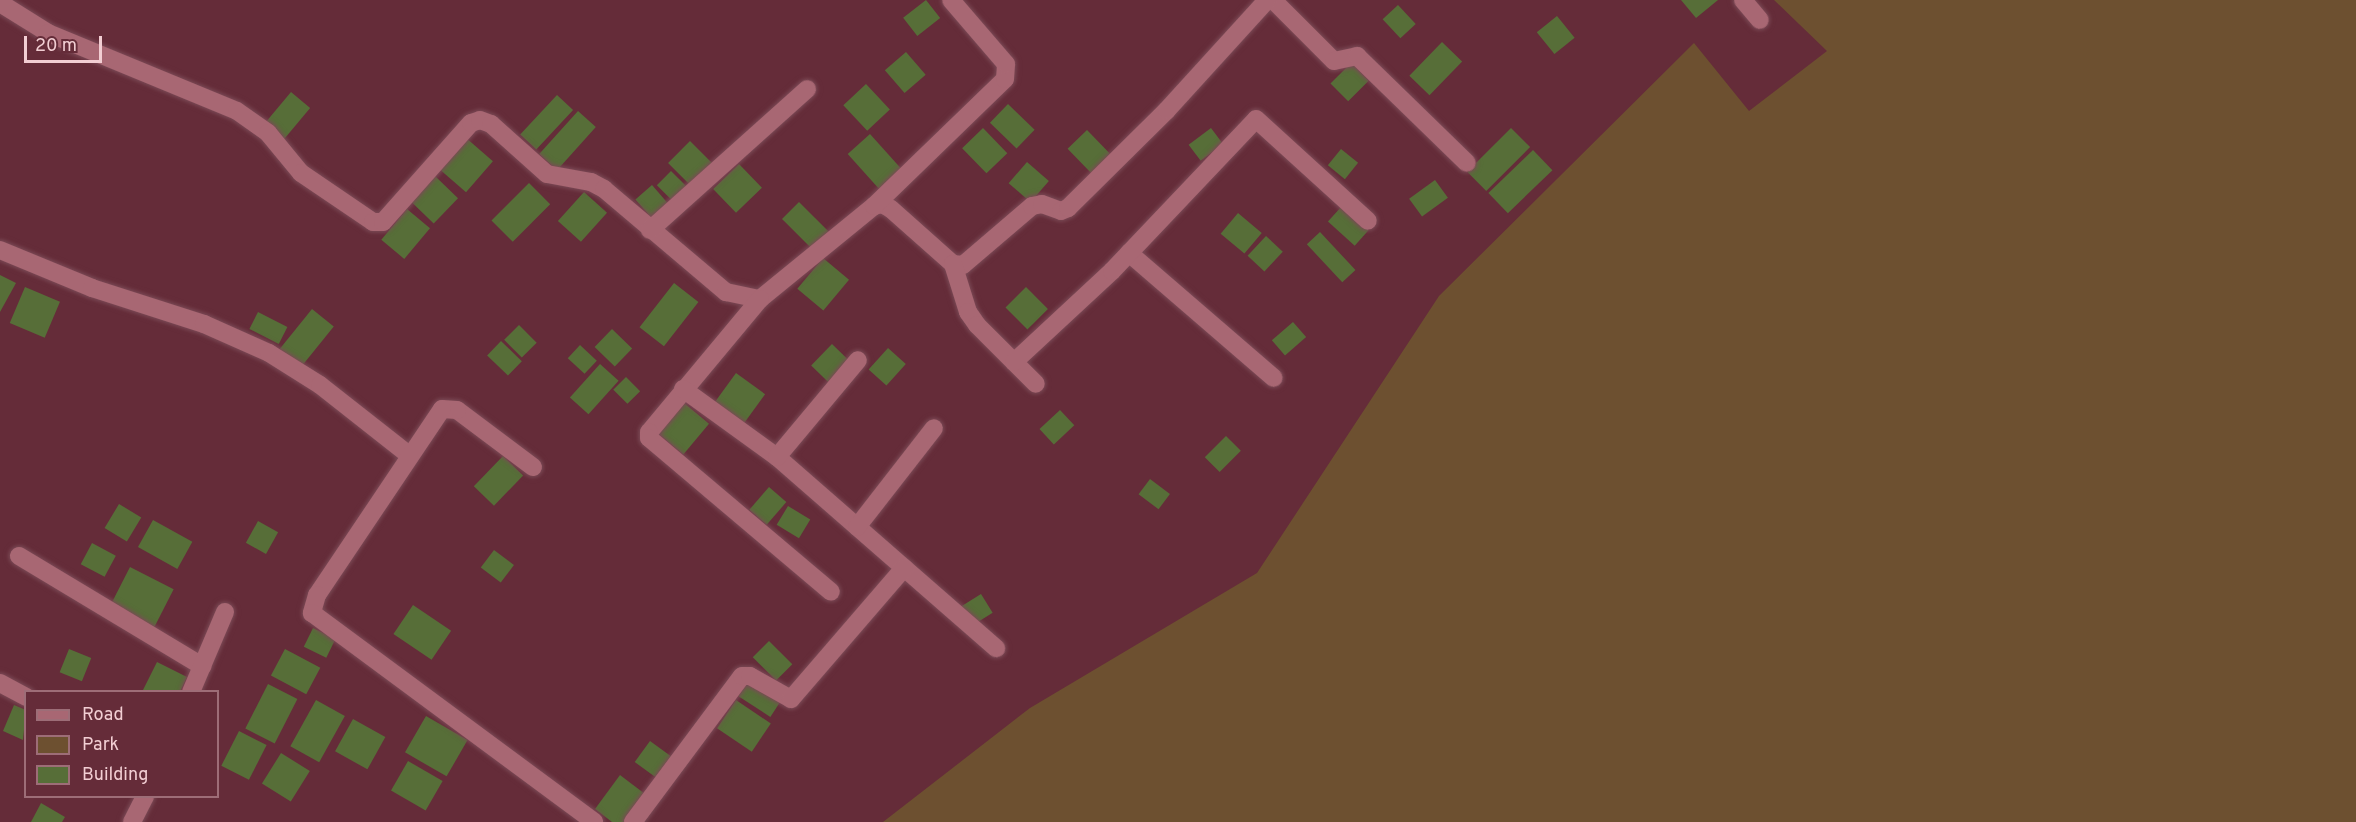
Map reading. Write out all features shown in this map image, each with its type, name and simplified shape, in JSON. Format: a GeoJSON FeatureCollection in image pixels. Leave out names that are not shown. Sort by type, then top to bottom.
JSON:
{"type":"FeatureCollection","features":[{"type":"Feature","properties":{"kind":"street"},"geometry":{"type":"LineString","coordinates":[[831,591],[651,443],[649,432],[760,299],[874,206],[1005,79],[1006,64],[951,0]]}},
{"type":"Feature","properties":{"kind":"street"},"geometry":{"type":"LineString","coordinates":[[953,264],[972,259],[1032,206],[1042,204],[1061,211],[1068,208],[1167,110],[1267,0]]}},
{"type":"Feature","properties":{"kind":"street"},"geometry":{"type":"LineString","coordinates":[[1274,0],[1334,61],[1357,56],[1467,164]]}},
{"type":"Feature","properties":{"kind":"street"},"geometry":{"type":"LineString","coordinates":[[1743,0],[1760,20]]}},
{"type":"Feature","properties":{"kind":"street"},"geometry":{"type":"LineString","coordinates":[[0,3],[48,33],[237,111],[268,133],[301,173],[373,222],[383,222],[471,123],[480,120],[491,124],[547,174],[597,184],[726,292],[760,299]]}},
{"type":"Feature","properties":{"kind":"street"},"geometry":{"type":"LineString","coordinates":[[650,230],[807,89]]}},
{"type":"Feature","properties":{"kind":"street"},"geometry":{"type":"LineString","coordinates":[[1014,362],[1129,253],[1256,119],[1368,221]]}},
{"type":"Feature","properties":{"kind":"street"},"geometry":{"type":"LineString","coordinates":[[874,206],[882,204],[891,209],[953,264],[968,312],[1036,384]]}},
{"type":"Feature","properties":{"kind":"street"},"geometry":{"type":"LineString","coordinates":[[0,250],[92,288],[204,324],[268,353],[320,385],[409,455]]}},
{"type":"Feature","properties":{"kind":"street"},"geometry":{"type":"LineString","coordinates":[[1129,253],[1275,378]]}},
{"type":"Feature","properties":{"kind":"street"},"geometry":{"type":"LineString","coordinates":[[777,457],[858,360]]}},
{"type":"Feature","properties":{"kind":"street"},"geometry":{"type":"LineString","coordinates":[[683,389],[777,457],[996,648]]}},
{"type":"Feature","properties":{"kind":"street"},"geometry":{"type":"LineString","coordinates":[[533,467],[449,407],[442,409],[317,595],[312,613],[594,822]]}},
{"type":"Feature","properties":{"kind":"street"},"geometry":{"type":"LineString","coordinates":[[857,527],[934,428]]}},
{"type":"Feature","properties":{"kind":"street"},"geometry":{"type":"LineString","coordinates":[[19,556],[202,666]]}},
{"type":"Feature","properties":{"kind":"street"},"geometry":{"type":"LineString","coordinates":[[633,822],[742,676],[750,676],[791,699],[904,568]]}},
{"type":"Feature","properties":{"kind":"street"},"geometry":{"type":"LineString","coordinates":[[192,690],[225,612]]}},
{"type":"Feature","properties":{"kind":"street"},"geometry":{"type":"LineString","coordinates":[[0,683],[24,696]]}},
{"type":"Feature","properties":{"kind":"street"},"geometry":{"type":"LineString","coordinates":[[132,822],[145,798]]}},
{"type":"Feature","properties":{"kind":"green space"},"geometry":{"type":"Polygon","coordinates":[[[1774,0],[2356,0],[2356,822],[883,822],[1030,708],[1257,573],[1439,296],[1694,43],[1749,111],[1827,51],[1774,0]]]}},
{"type":"Feature","properties":{"kind":"building"},"geometry":{"type":"Polygon","coordinates":[[[926,0],[940,18],[917,36],[903,18],[926,0]]]}},
{"type":"Feature","properties":{"kind":"building"},"geometry":{"type":"Polygon","coordinates":[[[1681,0],[1718,0],[1696,18],[1681,0]]]}},
{"type":"Feature","properties":{"kind":"building"},"geometry":{"type":"Polygon","coordinates":[[[1398,5],[1416,24],[1400,38],[1383,19],[1398,5]]]}},
{"type":"Feature","properties":{"kind":"building"},"geometry":{"type":"Polygon","coordinates":[[[1557,16],[1575,38],[1554,54],[1537,32],[1557,16]]]}},
{"type":"Feature","properties":{"kind":"building"},"geometry":{"type":"Polygon","coordinates":[[[1442,42],[1462,61],[1429,95],[1409,76],[1442,42]]]}},
{"type":"Feature","properties":{"kind":"building"},"geometry":{"type":"Polygon","coordinates":[[[906,52],[926,75],[905,93],[885,70],[906,52]]]}},
{"type":"Feature","properties":{"kind":"building"},"geometry":{"type":"Polygon","coordinates":[[[1351,63],[1369,81],[1348,101],[1330,84],[1351,63]]]}},
{"type":"Feature","properties":{"kind":"building"},"geometry":{"type":"Polygon","coordinates":[[[866,84],[890,110],[867,131],[843,105],[866,84]]]}},
{"type":"Feature","properties":{"kind":"building"},"geometry":{"type":"Polygon","coordinates":[[[291,92],[310,108],[284,139],[265,123],[291,92]]]}},
{"type":"Feature","properties":{"kind":"building"},"geometry":{"type":"Polygon","coordinates":[[[557,95],[573,110],[536,149],[520,134],[557,95]]]}},
{"type":"Feature","properties":{"kind":"building"},"geometry":{"type":"Polygon","coordinates":[[[1008,104],[1035,130],[1017,148],[990,123],[1008,104]]]}},
{"type":"Feature","properties":{"kind":"building"},"geometry":{"type":"Polygon","coordinates":[[[578,111],[596,127],[557,170],[539,154],[578,111]]]}},
{"type":"Feature","properties":{"kind":"building"},"geometry":{"type":"Polygon","coordinates":[[[983,128],[1007,153],[986,173],[962,148],[983,128]]]}},
{"type":"Feature","properties":{"kind":"building"},"geometry":{"type":"Polygon","coordinates":[[[1211,128],[1223,144],[1201,161],[1189,145],[1211,128]]]}},
{"type":"Feature","properties":{"kind":"building"},"geometry":{"type":"Polygon","coordinates":[[[1511,128],[1530,147],[1486,191],[1467,172],[1511,128]]]}},
{"type":"Feature","properties":{"kind":"building"},"geometry":{"type":"Polygon","coordinates":[[[1087,130],[1113,157],[1093,175],[1068,149],[1087,130]]]}},
{"type":"Feature","properties":{"kind":"building"},"geometry":{"type":"Polygon","coordinates":[[[870,134],[901,169],[879,189],[848,154],[870,134]]]}},
{"type":"Feature","properties":{"kind":"building"},"geometry":{"type":"Polygon","coordinates":[[[465,137],[493,161],[466,192],[438,168],[465,137]]]}},
{"type":"Feature","properties":{"kind":"building"},"geometry":{"type":"Polygon","coordinates":[[[690,141],[715,166],[693,188],[668,163],[690,141]]]}},
{"type":"Feature","properties":{"kind":"building"},"geometry":{"type":"Polygon","coordinates":[[[1341,149],[1358,163],[1345,179],[1328,165],[1341,149]]]}},
{"type":"Feature","properties":{"kind":"building"},"geometry":{"type":"Polygon","coordinates":[[[1533,150],[1552,170],[1508,213],[1488,193],[1533,150]]]}},
{"type":"Feature","properties":{"kind":"building"},"geometry":{"type":"Polygon","coordinates":[[[1027,162],[1049,181],[1031,202],[1009,183],[1027,162]]]}},
{"type":"Feature","properties":{"kind":"building"},"geometry":{"type":"Polygon","coordinates":[[[739,164],[762,188],[736,213],[713,189],[739,164]]]}},
{"type":"Feature","properties":{"kind":"building"},"geometry":{"type":"Polygon","coordinates":[[[671,171],[690,190],[676,204],[657,185],[671,171]]]}},
{"type":"Feature","properties":{"kind":"building"},"geometry":{"type":"Polygon","coordinates":[[[435,176],[458,198],[434,223],[411,201],[435,176]]]}},
{"type":"Feature","properties":{"kind":"building"},"geometry":{"type":"Polygon","coordinates":[[[1435,180],[1448,198],[1422,217],[1409,199],[1435,180]]]}},
{"type":"Feature","properties":{"kind":"building"},"geometry":{"type":"Polygon","coordinates":[[[529,183],[550,204],[513,242],[492,220],[529,183]]]}},
{"type":"Feature","properties":{"kind":"building"},"geometry":{"type":"Polygon","coordinates":[[[652,185],[670,206],[654,221],[635,199],[652,185]]]}},
{"type":"Feature","properties":{"kind":"building"},"geometry":{"type":"Polygon","coordinates":[[[584,192],[607,213],[581,242],[558,221],[584,192]]]}},
{"type":"Feature","properties":{"kind":"building"},"geometry":{"type":"Polygon","coordinates":[[[799,202],[831,234],[814,251],[782,219],[799,202]]]}},
{"type":"Feature","properties":{"kind":"building"},"geometry":{"type":"Polygon","coordinates":[[[1342,206],[1369,230],[1355,246],[1328,222],[1342,206]]]}},
{"type":"Feature","properties":{"kind":"building"},"geometry":{"type":"Polygon","coordinates":[[[407,209],[430,228],[404,259],[381,240],[407,209]]]}},
{"type":"Feature","properties":{"kind":"building"},"geometry":{"type":"Polygon","coordinates":[[[1238,213],[1262,233],[1244,254],[1221,234],[1238,213]]]}},
{"type":"Feature","properties":{"kind":"building"},"geometry":{"type":"Polygon","coordinates":[[[1320,232],[1355,270],[1342,282],[1307,244],[1320,232]]]}},
{"type":"Feature","properties":{"kind":"building"},"geometry":{"type":"Polygon","coordinates":[[[1266,236],[1283,252],[1264,271],[1248,256],[1266,236]]]}},
{"type":"Feature","properties":{"kind":"building"},"geometry":{"type":"Polygon","coordinates":[[[823,258],[849,280],[823,310],[797,289],[823,258]]]}},
{"type":"Feature","properties":{"kind":"building"},"geometry":{"type":"Polygon","coordinates":[[[0,275],[16,283],[0,312],[0,275]]]}},
{"type":"Feature","properties":{"kind":"building"},"geometry":{"type":"Polygon","coordinates":[[[674,283],[698,302],[664,346],[640,327],[674,283]]]}},
{"type":"Feature","properties":{"kind":"building"},"geometry":{"type":"Polygon","coordinates":[[[25,287],[60,302],[45,338],[10,323],[25,287]]]}},
{"type":"Feature","properties":{"kind":"building"},"geometry":{"type":"Polygon","coordinates":[[[1026,287],[1048,309],[1027,329],[1005,308],[1026,287]]]}},
{"type":"Feature","properties":{"kind":"building"},"geometry":{"type":"Polygon","coordinates":[[[312,309],[334,327],[302,366],[280,349],[312,309]]]}},
{"type":"Feature","properties":{"kind":"building"},"geometry":{"type":"Polygon","coordinates":[[[258,312],[287,327],[279,344],[249,329],[258,312]]]}},
{"type":"Feature","properties":{"kind":"building"},"geometry":{"type":"Polygon","coordinates":[[[1293,322],[1306,337],[1285,355],[1272,340],[1293,322]]]}},
{"type":"Feature","properties":{"kind":"building"},"geometry":{"type":"Polygon","coordinates":[[[519,325],[537,343],[522,358],[504,340],[519,325]]]}},
{"type":"Feature","properties":{"kind":"building"},"geometry":{"type":"Polygon","coordinates":[[[612,329],[632,348],[615,366],[595,347],[612,329]]]}},
{"type":"Feature","properties":{"kind":"building"},"geometry":{"type":"Polygon","coordinates":[[[501,341],[522,361],[508,376],[487,355],[501,341]]]}},
{"type":"Feature","properties":{"kind":"building"},"geometry":{"type":"Polygon","coordinates":[[[832,344],[853,364],[832,386],[811,366],[832,344]]]}},
{"type":"Feature","properties":{"kind":"building"},"geometry":{"type":"Polygon","coordinates":[[[580,345],[597,361],[585,374],[568,358],[580,345]]]}},
{"type":"Feature","properties":{"kind":"building"},"geometry":{"type":"Polygon","coordinates":[[[888,348],[906,364],[886,386],[869,370],[888,348]]]}},
{"type":"Feature","properties":{"kind":"building"},"geometry":{"type":"Polygon","coordinates":[[[600,364],[619,381],[588,414],[570,397],[600,364]]]}},
{"type":"Feature","properties":{"kind":"building"},"geometry":{"type":"Polygon","coordinates":[[[736,373],[765,394],[740,429],[711,408],[736,373]]]}},
{"type":"Feature","properties":{"kind":"building"},"geometry":{"type":"Polygon","coordinates":[[[626,377],[640,391],[627,404],[613,390],[626,377]]]}},
{"type":"Feature","properties":{"kind":"building"},"geometry":{"type":"Polygon","coordinates":[[[683,402],[709,424],[683,454],[657,433],[683,402]]]}},
{"type":"Feature","properties":{"kind":"building"},"geometry":{"type":"Polygon","coordinates":[[[1060,410],[1074,425],[1054,444],[1040,429],[1060,410]]]}},
{"type":"Feature","properties":{"kind":"building"},"geometry":{"type":"Polygon","coordinates":[[[1226,436],[1241,451],[1220,472],[1205,457],[1226,436]]]}},
{"type":"Feature","properties":{"kind":"building"},"geometry":{"type":"Polygon","coordinates":[[[503,456],[523,475],[494,506],[474,486],[503,456]]]}},
{"type":"Feature","properties":{"kind":"building"},"geometry":{"type":"Polygon","coordinates":[[[1150,479],[1170,494],[1159,509],[1139,494],[1150,479]]]}},
{"type":"Feature","properties":{"kind":"building"},"geometry":{"type":"Polygon","coordinates":[[[769,487],[786,502],[767,525],[749,510],[769,487]]]}},
{"type":"Feature","properties":{"kind":"building"},"geometry":{"type":"Polygon","coordinates":[[[119,504],[141,517],[127,541],[105,528],[119,504]]]}},
{"type":"Feature","properties":{"kind":"building"},"geometry":{"type":"Polygon","coordinates":[[[788,506],[810,519],[799,538],[777,525],[788,506]]]}},
{"type":"Feature","properties":{"kind":"building"},"geometry":{"type":"Polygon","coordinates":[[[153,520],[192,542],[177,569],[138,547],[153,520]]]}},
{"type":"Feature","properties":{"kind":"building"},"geometry":{"type":"Polygon","coordinates":[[[258,521],[278,532],[266,554],[246,543],[258,521]]]}},
{"type":"Feature","properties":{"kind":"building"},"geometry":{"type":"Polygon","coordinates":[[[92,543],[116,556],[105,577],[81,564],[92,543]]]}},
{"type":"Feature","properties":{"kind":"building"},"geometry":{"type":"Polygon","coordinates":[[[494,550],[514,565],[501,583],[481,568],[494,550]]]}},
{"type":"Feature","properties":{"kind":"building"},"geometry":{"type":"Polygon","coordinates":[[[130,567],[174,589],[153,629],[110,607],[130,567]]]}},
{"type":"Feature","properties":{"kind":"building"},"geometry":{"type":"Polygon","coordinates":[[[981,594],[993,613],[971,626],[960,607],[981,594]]]}},
{"type":"Feature","properties":{"kind":"building"},"geometry":{"type":"Polygon","coordinates":[[[413,605],[451,631],[432,660],[393,634],[413,605]]]}},
{"type":"Feature","properties":{"kind":"building"},"geometry":{"type":"Polygon","coordinates":[[[313,628],[335,639],[326,658],[304,647],[313,628]]]}},
{"type":"Feature","properties":{"kind":"building"},"geometry":{"type":"Polygon","coordinates":[[[769,641],[792,664],[776,681],[753,657],[769,641]]]}},
{"type":"Feature","properties":{"kind":"building"},"geometry":{"type":"Polygon","coordinates":[[[69,649],[91,658],[82,681],[60,672],[69,649]]]}},
{"type":"Feature","properties":{"kind":"building"},"geometry":{"type":"Polygon","coordinates":[[[285,649],[320,668],[306,694],[271,675],[285,649]]]}},
{"type":"Feature","properties":{"kind":"building"},"geometry":{"type":"Polygon","coordinates":[[[157,662],[187,677],[181,690],[143,690],[157,662]]]}},
{"type":"Feature","properties":{"kind":"building"},"geometry":{"type":"Polygon","coordinates":[[[751,677],[783,698],[770,717],[738,696],[751,677]]]}},
{"type":"Feature","properties":{"kind":"building"},"geometry":{"type":"Polygon","coordinates":[[[268,684],[297,699],[275,744],[245,729],[268,684]]]}},
{"type":"Feature","properties":{"kind":"building"},"geometry":{"type":"Polygon","coordinates":[[[316,700],[345,716],[319,762],[290,746],[316,700]]]}},
{"type":"Feature","properties":{"kind":"building"},"geometry":{"type":"Polygon","coordinates":[[[736,700],[771,723],[752,752],[717,728],[736,700]]]}},
{"type":"Feature","properties":{"kind":"building"},"geometry":{"type":"Polygon","coordinates":[[[14,705],[24,709],[23,740],[3,731],[14,705]]]}},
{"type":"Feature","properties":{"kind":"building"},"geometry":{"type":"Polygon","coordinates":[[[426,716],[468,740],[447,776],[405,752],[426,716]]]}},
{"type":"Feature","properties":{"kind":"building"},"geometry":{"type":"Polygon","coordinates":[[[353,719],[385,737],[367,769],[335,751],[353,719]]]}},
{"type":"Feature","properties":{"kind":"building"},"geometry":{"type":"Polygon","coordinates":[[[239,731],[267,745],[249,780],[221,766],[239,731]]]}},
{"type":"Feature","properties":{"kind":"building"},"geometry":{"type":"Polygon","coordinates":[[[650,741],[675,759],[660,780],[635,762],[650,741]]]}},
{"type":"Feature","properties":{"kind":"building"},"geometry":{"type":"Polygon","coordinates":[[[281,753],[310,771],[291,802],[262,784],[281,753]]]}},
{"type":"Feature","properties":{"kind":"building"},"geometry":{"type":"Polygon","coordinates":[[[408,761],[443,781],[426,810],[391,790],[408,761]]]}},
{"type":"Feature","properties":{"kind":"building"},"geometry":{"type":"Polygon","coordinates":[[[620,775],[645,794],[624,822],[612,822],[595,809],[620,775]]]}},
{"type":"Feature","properties":{"kind":"building"},"geometry":{"type":"Polygon","coordinates":[[[41,803],[65,817],[62,822],[31,822],[41,803]]]}}]}
